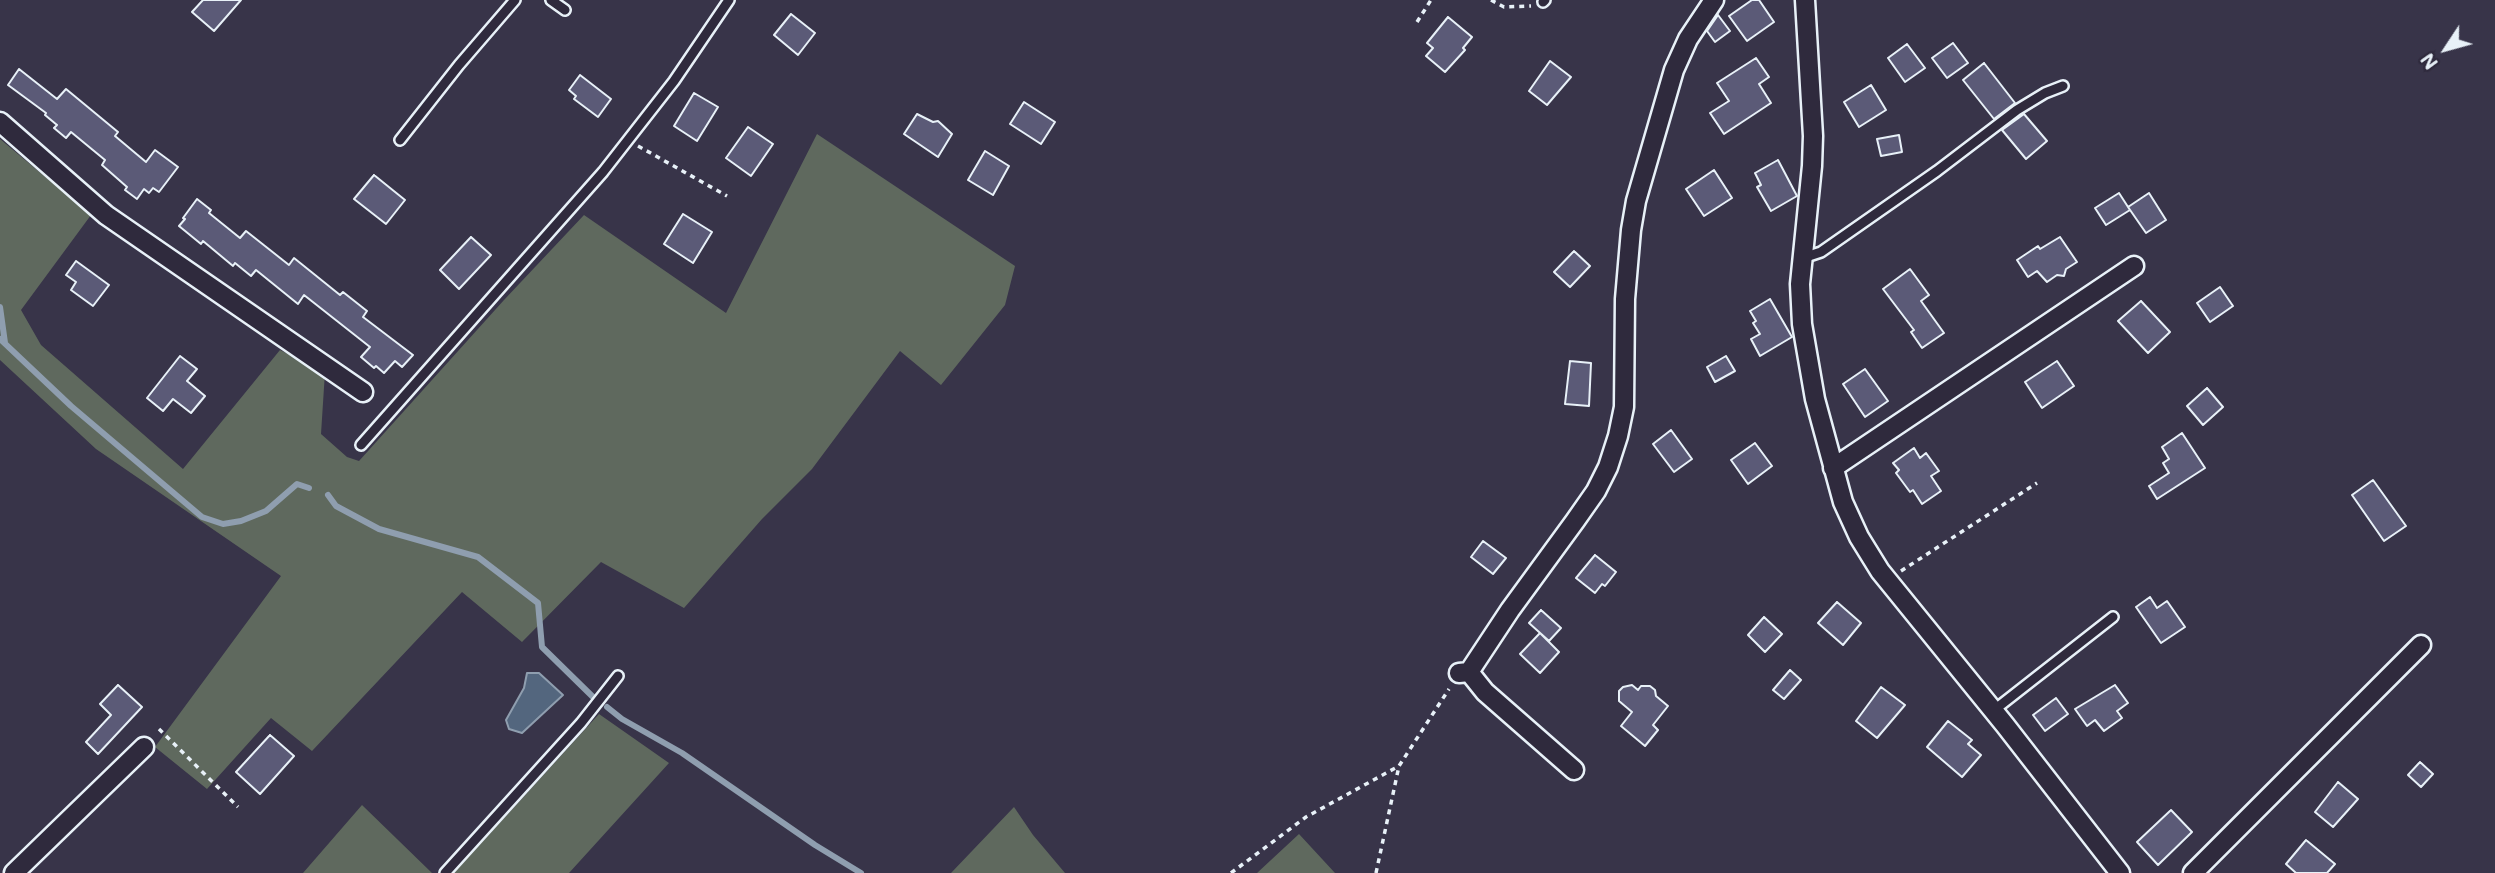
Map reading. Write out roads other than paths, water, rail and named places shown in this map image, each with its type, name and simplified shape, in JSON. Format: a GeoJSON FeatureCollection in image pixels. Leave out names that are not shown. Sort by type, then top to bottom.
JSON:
{"type":"FeatureCollection","features":[{"type":"Feature","properties":{"kind":"street"},"geometry":{"type":"LineString","coordinates":[[1574,770],[1464,672],[1582,511],[1608,467],[1618,436],[1623,407],[1625,299],[1636,201],[1674,70],[1688,40],[1714,0]]}},
{"type":"Feature","properties":{"kind":"street"},"geometry":{"type":"LineString","coordinates":[[1805,0],[1812,146],[1800,284],[1802,324],[1813,388],[1843,502],[1858,537],[1887,580],[2120,873]]}},
{"type":"Feature","properties":{"kind":"street"},"geometry":{"type":"LineString","coordinates":[[0,122],[106,215],[363,392]]}},
{"type":"Feature","properties":{"kind":"street"},"geometry":{"type":"LineString","coordinates":[[1833,468],[2134,266]]}},
{"type":"Feature","properties":{"kind":"street"},"geometry":{"type":"LineString","coordinates":[[2193,873],[2421,645]]}},
{"type":"Feature","properties":{"kind":"street"},"geometry":{"type":"LineString","coordinates":[[14,873],[144,747]]}},
{"type":"Feature","properties":{"kind":"lane"},"geometry":{"type":"LineString","coordinates":[[400,140],[515,0]]}},
{"type":"Feature","properties":{"kind":"lane"},"geometry":{"type":"LineString","coordinates":[[551,0],[565,9]]}},
{"type":"Feature","properties":{"kind":"lane"},"geometry":{"type":"LineString","coordinates":[[361,445],[603,172],[674,81],[729,0]]}},
{"type":"Feature","properties":{"kind":"lane"},"geometry":{"type":"LineString","coordinates":[[1803,258],[1821,252],[1937,171],[2017,110],[2045,93],[2063,86]]}},
{"type":"Feature","properties":{"kind":"lane"},"geometry":{"type":"LineString","coordinates":[[1993,711],[2113,617]]}},
{"type":"Feature","properties":{"kind":"lane"},"geometry":{"type":"LineString","coordinates":[[444,873],[581,723],[618,676]]}},
{"type":"Feature","properties":{"kind":"water"},"geometry":{"type":"Polygon","coordinates":[[[527,673],[539,673],[563,695],[522,733],[509,729],[506,720],[524,688],[527,673]]]}},
{"type":"Feature","properties":{"kind":"waterway"},"geometry":{"type":"LineString","coordinates":[[0,307],[5,343]]}},
{"type":"Feature","properties":{"kind":"waterway"},"geometry":{"type":"LineString","coordinates":[[0,339],[71,406],[202,517],[223,524],[241,521],[266,511],[297,484],[309,488]]}},
{"type":"Feature","properties":{"kind":"waterway"},"geometry":{"type":"LineString","coordinates":[[328,495],[336,506],[379,529],[478,557],[538,603],[542,647],[593,697]]}},
{"type":"Feature","properties":{"kind":"waterway"},"geometry":{"type":"LineString","coordinates":[[607,707],[622,719],[682,753],[815,845],[861,873]]}}]}
